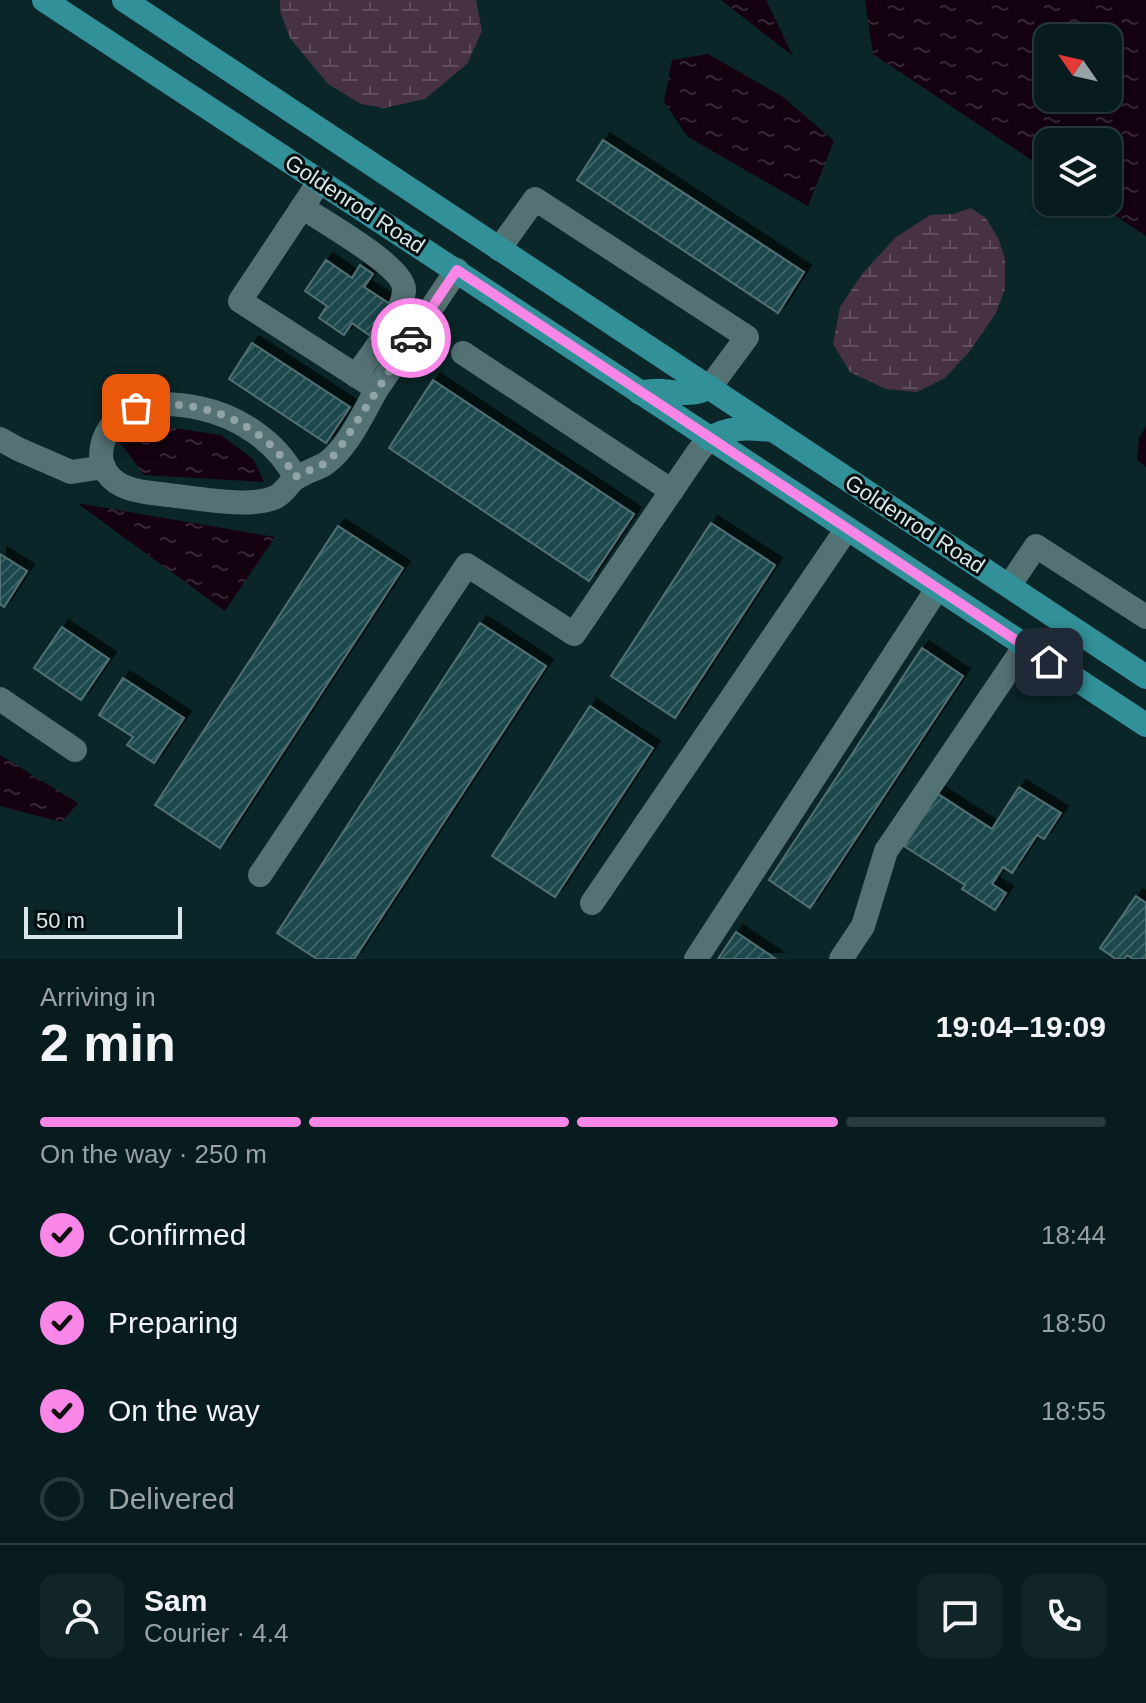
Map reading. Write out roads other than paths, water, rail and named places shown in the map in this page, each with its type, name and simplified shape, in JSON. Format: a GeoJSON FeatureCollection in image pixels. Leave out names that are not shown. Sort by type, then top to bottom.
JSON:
{"type":"FeatureCollection","features":[{"type":"Feature","properties":{"kind":"main road","name":"Goldenrod Road"},"geometry":{"type":"LineString","coordinates":[[44,0],[1146,725]]}},
{"type":"Feature","properties":{"kind":"main road","name":"Goldenrod Road"},"geometry":{"type":"LineString","coordinates":[[133,2],[499,249],[1146,677]]}},
{"type":"Feature","properties":{"kind":"main road"},"geometry":{"type":"LineString","coordinates":[[640,393],[654,388],[676,395],[688,395],[710,387]]}},
{"type":"Feature","properties":{"kind":"main road"},"geometry":{"type":"LineString","coordinates":[[709,439],[734,428],[774,430]]}},
{"type":"Feature","properties":{"kind":"lane"},"geometry":{"type":"LineString","coordinates":[[319,182],[240,301],[377,389]]}},
{"type":"Feature","properties":{"kind":"lane"},"geometry":{"type":"LineString","coordinates":[[499,249],[535,199],[747,337],[710,387]]}},
{"type":"Feature","properties":{"kind":"lane"},"geometry":{"type":"LineString","coordinates":[[302,207],[392,267],[404,283],[405,291],[394,319],[356,376]]}},
{"type":"Feature","properties":{"kind":"lane"},"geometry":{"type":"LineString","coordinates":[[295,477],[275,450],[241,423],[198,408],[154,404],[136,408],[118,418],[101,449],[108,475],[128,489],[250,502],[272,499],[283,493],[295,477],[328,462],[351,433],[457,270]]}},
{"type":"Feature","properties":{"kind":"lane"},"geometry":{"type":"LineString","coordinates":[[463,353],[672,491]]}},
{"type":"Feature","properties":{"kind":"lane"},"geometry":{"type":"LineString","coordinates":[[0,439],[71,472],[104,467]]}},
{"type":"Feature","properties":{"kind":"lane"},"geometry":{"type":"LineString","coordinates":[[260,875],[467,565],[574,634],[709,439]]}},
{"type":"Feature","properties":{"kind":"lane"},"geometry":{"type":"LineString","coordinates":[[592,903],[846,530]]}},
{"type":"Feature","properties":{"kind":"lane"},"geometry":{"type":"LineString","coordinates":[[1009,586],[1036,546],[1146,617]]}},
{"type":"Feature","properties":{"kind":"lane"},"geometry":{"type":"LineString","coordinates":[[696,959],[937,589]]}},
{"type":"Feature","properties":{"kind":"lane"},"geometry":{"type":"LineString","coordinates":[[841,959],[863,926],[886,851],[1025,646]]}},
{"type":"Feature","properties":{"kind":"lane"},"geometry":{"type":"LineString","coordinates":[[0,699],[75,750]]}},
{"type":"Feature","properties":{"kind":"water"},"geometry":{"type":"Polygon","coordinates":[[[721,0],[766,0],[793,56],[721,0]]]}},
{"type":"Feature","properties":{"kind":"water"},"geometry":{"type":"Polygon","coordinates":[[[865,0],[1146,0],[1146,236],[1116,216],[1122,216],[1122,128],[1034,128],[1034,162],[873,54],[865,0]]]}},
{"type":"Feature","properties":{"kind":"water"},"geometry":{"type":"Polygon","coordinates":[[[708,54],[783,97],[834,141],[808,206],[688,137],[664,102],[672,60],[708,54]]]}},
{"type":"Feature","properties":{"kind":"water"},"geometry":{"type":"Polygon","coordinates":[[[161,426],[221,435],[254,460],[264,482],[144,475],[120,442],[161,426]]]}},
{"type":"Feature","properties":{"kind":"water"},"geometry":{"type":"Polygon","coordinates":[[[1146,426],[1146,467],[1137,460],[1139,438],[1146,426]]]}},
{"type":"Feature","properties":{"kind":"water"},"geometry":{"type":"Polygon","coordinates":[[[77,503],[275,537],[225,611],[77,503]]]}},
{"type":"Feature","properties":{"kind":"water"},"geometry":{"type":"Polygon","coordinates":[[[0,755],[78,803],[62,822],[0,806],[0,755]]]}}]}
